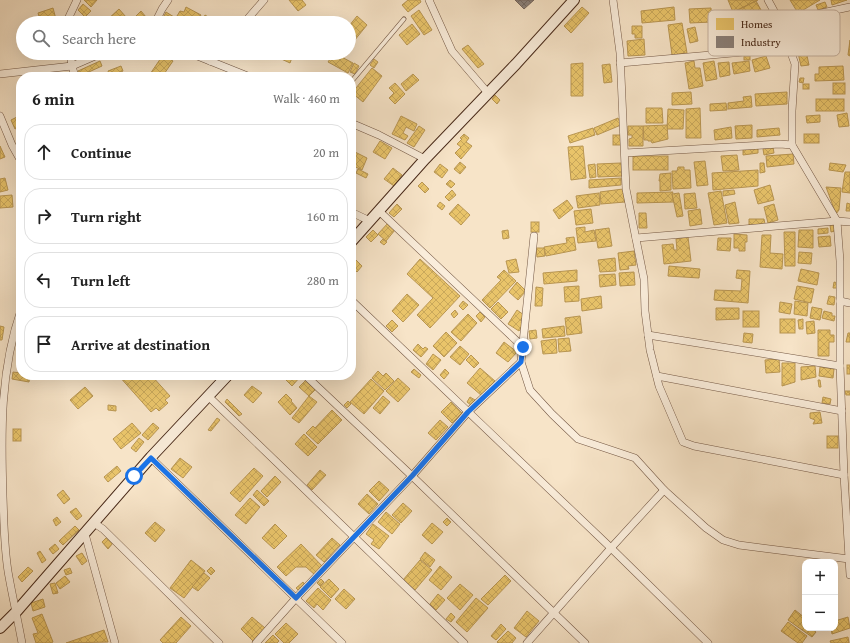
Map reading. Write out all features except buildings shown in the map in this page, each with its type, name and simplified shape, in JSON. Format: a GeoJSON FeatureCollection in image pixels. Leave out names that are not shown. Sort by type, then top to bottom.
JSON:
{"type":"FeatureCollection","features":[{"type":"Feature","properties":{"kind":"street"},"geometry":{"type":"LineString","coordinates":[[69,16],[77,0]]}},
{"type":"Feature","properties":{"kind":"street"},"geometry":{"type":"LineString","coordinates":[[158,16],[168,0]]}},
{"type":"Feature","properties":{"kind":"street"},"geometry":{"type":"LineString","coordinates":[[250,16],[264,0]]}},
{"type":"Feature","properties":{"kind":"street"},"geometry":{"type":"LineString","coordinates":[[429,0],[452,51],[488,93]]}},
{"type":"Feature","properties":{"kind":"street"},"geometry":{"type":"LineString","coordinates":[[356,236],[425,159],[574,0]]}},
{"type":"Feature","properties":{"kind":"street"},"geometry":{"type":"LineString","coordinates":[[613,0],[620,63],[626,189],[644,279],[645,311],[650,350],[659,386],[683,442],[694,446],[844,475]]}},
{"type":"Feature","properties":{"kind":"street"},"geometry":{"type":"LineString","coordinates":[[768,0],[773,10]]}},
{"type":"Feature","properties":{"kind":"street"},"geometry":{"type":"LineString","coordinates":[[836,10],[850,7]]}},
{"type":"Feature","properties":{"kind":"street"},"geometry":{"type":"LineString","coordinates":[[620,63],[708,55]]}},
{"type":"Feature","properties":{"kind":"street"},"geometry":{"type":"LineString","coordinates":[[792,56],[795,64],[792,111],[792,145],[837,221],[840,261],[840,366],[842,411],[847,458],[844,475],[850,575]]}},
{"type":"Feature","properties":{"kind":"street"},"geometry":{"type":"LineString","coordinates":[[71,60],[74,72]]}},
{"type":"Feature","properties":{"kind":"street"},"geometry":{"type":"LineString","coordinates":[[18,72],[72,66],[86,60]]}},
{"type":"Feature","properties":{"kind":"street"},"geometry":{"type":"LineString","coordinates":[[210,61],[238,72]]}},
{"type":"Feature","properties":{"kind":"street"},"geometry":{"type":"LineString","coordinates":[[0,74],[16,72]]}},
{"type":"Feature","properties":{"kind":"street"},"geometry":{"type":"LineString","coordinates":[[0,116],[16,152]]}},
{"type":"Feature","properties":{"kind":"street"},"geometry":{"type":"LineString","coordinates":[[356,124],[425,159]]}},
{"type":"Feature","properties":{"kind":"street"},"geometry":{"type":"LineString","coordinates":[[625,154],[780,144],[792,145]]}},
{"type":"Feature","properties":{"kind":"street"},"geometry":{"type":"LineString","coordinates":[[379,211],[523,347]]}},
{"type":"Feature","properties":{"kind":"street"},"geometry":{"type":"LineString","coordinates":[[356,214],[370,221]]}},
{"type":"Feature","properties":{"kind":"street"},"geometry":{"type":"LineString","coordinates":[[636,238],[837,221],[850,222]]}},
{"type":"Feature","properties":{"kind":"street"},"geometry":{"type":"LineString","coordinates":[[534,236],[521,362],[530,390],[552,414],[578,439],[635,458],[664,490],[706,528],[724,540],[738,545],[849,559]]}},
{"type":"Feature","properties":{"kind":"street"},"geometry":{"type":"LineString","coordinates":[[840,302],[850,303]]}},
{"type":"Feature","properties":{"kind":"street"},"geometry":{"type":"LineString","coordinates":[[356,305],[611,548],[708,643]]}},
{"type":"Feature","properties":{"kind":"street"},"geometry":{"type":"LineString","coordinates":[[16,324],[9,354],[2,405],[1,434],[5,536],[9,577],[22,643]]}},
{"type":"Feature","properties":{"kind":"street"},"geometry":{"type":"LineString","coordinates":[[648,335],[840,366]]}},
{"type":"Feature","properties":{"kind":"street"},"geometry":{"type":"LineString","coordinates":[[256,643],[296,598],[412,476],[468,412],[521,362]]}},
{"type":"Feature","properties":{"kind":"street"},"geometry":{"type":"LineString","coordinates":[[657,376],[842,411]]}},
{"type":"Feature","properties":{"kind":"street"},"geometry":{"type":"LineString","coordinates":[[0,628],[16,612],[151,458],[223,380]]}},
{"type":"Feature","properties":{"kind":"street"},"geometry":{"type":"LineString","coordinates":[[310,380],[585,643]]}},
{"type":"Feature","properties":{"kind":"street"},"geometry":{"type":"LineString","coordinates":[[208,396],[464,643]]}},
{"type":"Feature","properties":{"kind":"street"},"geometry":{"type":"LineString","coordinates":[[151,458],[342,643]]}},
{"type":"Feature","properties":{"kind":"street"},"geometry":{"type":"LineString","coordinates":[[527,643],[664,490]]}},
{"type":"Feature","properties":{"kind":"street"},"geometry":{"type":"LineString","coordinates":[[94,523],[103,528],[219,643]]}},
{"type":"Feature","properties":{"kind":"street"},"geometry":{"type":"LineString","coordinates":[[85,534],[115,643]]}},
{"type":"Feature","properties":{"kind":"lane"},"geometry":{"type":"LineString","coordinates":[[356,76],[404,19]]}},
{"type":"Feature","properties":{"kind":"route"},"geometry":{"type":"LineString","coordinates":[[134,476],[151,458],[296,598],[412,476],[468,412],[521,362],[523,347]]}}]}
